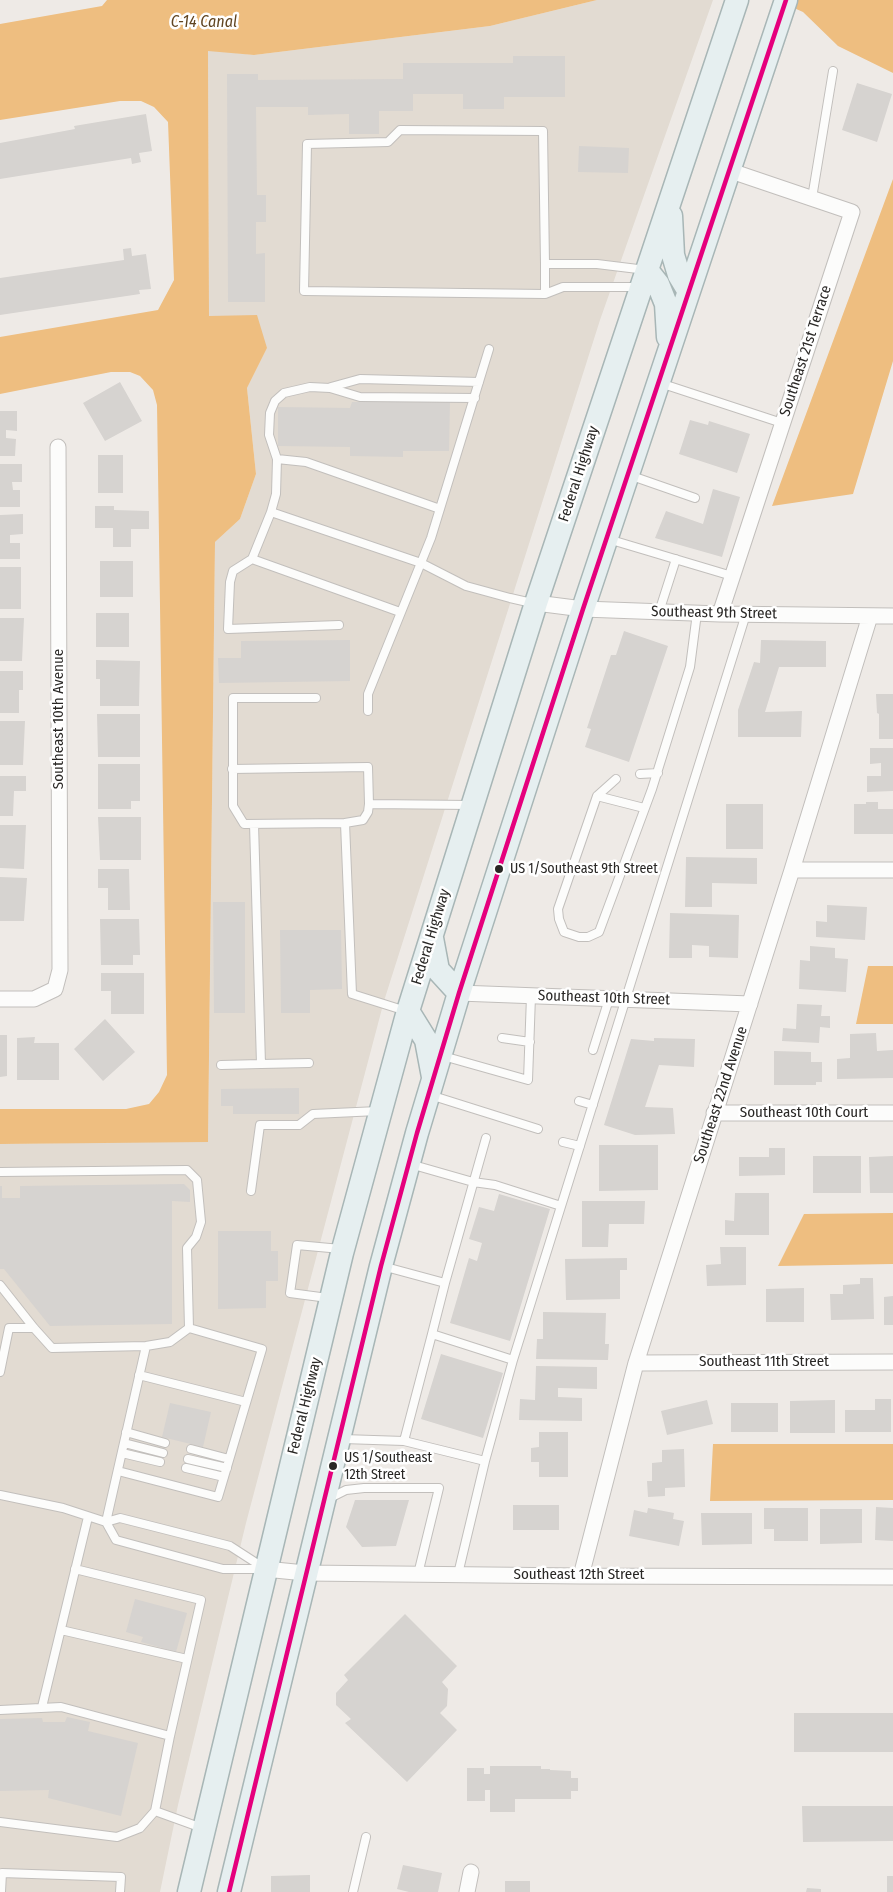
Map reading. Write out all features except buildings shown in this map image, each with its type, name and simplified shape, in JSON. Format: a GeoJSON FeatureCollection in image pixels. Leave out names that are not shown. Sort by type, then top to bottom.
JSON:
{"type":"FeatureCollection","features":[{"type":"Feature","properties":{"kind":"main road","name":"Federal Highway"},"geometry":{"type":"LineString","coordinates":[[189,1892],[343,1249],[408,1011],[536,603],[737,1]]}},
{"type":"Feature","properties":{"kind":"main road"},"geometry":{"type":"LineString","coordinates":[[230,1892],[305,1573],[381,1266],[440,1055],[606,538],[784,8]]}},
{"type":"Feature","properties":{"kind":"main road"},"geometry":{"type":"LineString","coordinates":[[670,202],[673,255],[679,275],[688,290]]}},
{"type":"Feature","properties":{"kind":"main road"},"geometry":{"type":"LineString","coordinates":[[645,279],[658,285],[666,304],[669,348]]}},
{"type":"Feature","properties":{"kind":"main road"},"geometry":{"type":"LineString","coordinates":[[431,934],[438,970],[459,993]]}},
{"type":"Feature","properties":{"kind":"main road"},"geometry":{"type":"LineString","coordinates":[[408,1011],[426,1041],[431,1086]]}},
{"type":"Feature","properties":{"kind":"street","name":"Southeast 21st Terrace"},"geometry":{"type":"LineString","coordinates":[[720,614],[852,212],[728,170]]}},
{"type":"Feature","properties":{"kind":"street","name":"Southeast 10th Avenue"},"geometry":{"type":"LineString","coordinates":[[0,999],[34,999],[55,989],[60,970],[58,447]]}},
{"type":"Feature","properties":{"kind":"street","name":"Southeast 9th Street"},"geometry":{"type":"LineString","coordinates":[[536,603],[583,609],[659,612],[893,616]]}},
{"type":"Feature","properties":{"kind":"street","name":"Southeast 22nd Avenue"},"geometry":{"type":"LineString","coordinates":[[581,1576],[636,1363],[870,616]]}},
{"type":"Feature","properties":{"kind":"street"},"geometry":{"type":"LineString","coordinates":[[792,870],[893,870]]}},
{"type":"Feature","properties":{"kind":"street","name":"Southeast 10th Street"},"geometry":{"type":"LineString","coordinates":[[459,993],[750,1004]]}},
{"type":"Feature","properties":{"kind":"street","name":"Southeast 10th Court"},"geometry":{"type":"LineString","coordinates":[[714,1113],[893,1113]]}},
{"type":"Feature","properties":{"kind":"street","name":"Southeast 11th Street"},"geometry":{"type":"LineString","coordinates":[[636,1363],[893,1362]]}},
{"type":"Feature","properties":{"kind":"street","name":"Southeast 12th Street"},"geometry":{"type":"LineString","coordinates":[[265,1569],[305,1573],[893,1577]]}},
{"type":"Feature","properties":{"kind":"street"},"geometry":{"type":"LineString","coordinates":[[467,1892],[471,1872]]}},
{"type":"Feature","properties":{"kind":"lane"},"geometry":{"type":"LineString","coordinates":[[812,198],[833,71]]}},
{"type":"Feature","properties":{"kind":"lane"},"geometry":{"type":"LineString","coordinates":[[545,294],[543,131],[400,130],[388,142],[307,144],[304,291],[545,294],[563,287],[645,279]]}},
{"type":"Feature","properties":{"kind":"lane"},"geometry":{"type":"LineString","coordinates":[[545,264],[597,264],[645,279]]}},
{"type":"Feature","properties":{"kind":"lane"},"geometry":{"type":"LineString","coordinates":[[368,711],[368,694],[421,563],[440,509],[489,349]]}},
{"type":"Feature","properties":{"kind":"lane"},"geometry":{"type":"LineString","coordinates":[[330,388],[360,379],[479,382]]}},
{"type":"Feature","properties":{"kind":"lane"},"geometry":{"type":"LineString","coordinates":[[659,382],[783,423]]}},
{"type":"Feature","properties":{"kind":"lane"},"geometry":{"type":"LineString","coordinates":[[339,625],[228,628],[230,582],[233,571],[252,558],[276,494],[277,459],[269,435],[270,413],[275,401],[284,393],[310,387],[330,388],[360,397],[475,398]]}},
{"type":"Feature","properties":{"kind":"lane"},"geometry":{"type":"LineString","coordinates":[[277,459],[306,462],[440,509]]}},
{"type":"Feature","properties":{"kind":"lane"},"geometry":{"type":"LineString","coordinates":[[627,475],[695,498]]}},
{"type":"Feature","properties":{"kind":"lane"},"geometry":{"type":"LineString","coordinates":[[271,512],[421,563],[466,586],[536,603]]}},
{"type":"Feature","properties":{"kind":"lane"},"geometry":{"type":"LineString","coordinates":[[606,538],[732,576]]}},
{"type":"Feature","properties":{"kind":"lane"},"geometry":{"type":"LineString","coordinates":[[252,558],[400,612]]}},
{"type":"Feature","properties":{"kind":"lane"},"geometry":{"type":"LineString","coordinates":[[659,612],[676,559]]}},
{"type":"Feature","properties":{"kind":"lane"},"geometry":{"type":"LineString","coordinates":[[616,779],[597,796],[558,909],[564,932],[579,937],[588,937],[599,932],[658,772],[690,667],[696,613]]}},
{"type":"Feature","properties":{"kind":"lane"},"geometry":{"type":"LineString","coordinates":[[458,1574],[485,1461],[513,1360],[746,614]]}},
{"type":"Feature","properties":{"kind":"lane"},"geometry":{"type":"LineString","coordinates":[[232,769],[368,763],[369,804],[368,812],[363,820],[345,823],[244,824],[232,806],[232,769],[233,698],[316,698]]}},
{"type":"Feature","properties":{"kind":"lane"},"geometry":{"type":"LineString","coordinates":[[640,774],[658,772]]}},
{"type":"Feature","properties":{"kind":"lane"},"geometry":{"type":"LineString","coordinates":[[597,796],[644,808]]}},
{"type":"Feature","properties":{"kind":"lane"},"geometry":{"type":"LineString","coordinates":[[369,804],[472,804]]}},
{"type":"Feature","properties":{"kind":"lane"},"geometry":{"type":"LineString","coordinates":[[345,823],[352,994],[408,1011]]}},
{"type":"Feature","properties":{"kind":"lane"},"geometry":{"type":"LineString","coordinates":[[254,824],[261,1064]]}},
{"type":"Feature","properties":{"kind":"lane"},"geometry":{"type":"LineString","coordinates":[[440,1055],[528,1080],[531,996]]}},
{"type":"Feature","properties":{"kind":"lane"},"geometry":{"type":"LineString","coordinates":[[593,1050],[609,999]]}},
{"type":"Feature","properties":{"kind":"lane"},"geometry":{"type":"LineString","coordinates":[[502,1038],[531,1042]]}},
{"type":"Feature","properties":{"kind":"lane"},"geometry":{"type":"LineString","coordinates":[[221,1065],[309,1064]]}},
{"type":"Feature","properties":{"kind":"lane"},"geometry":{"type":"LineString","coordinates":[[431,1086],[538,1129]]}},
{"type":"Feature","properties":{"kind":"lane"},"geometry":{"type":"LineString","coordinates":[[579,1101],[593,1105]]}},
{"type":"Feature","properties":{"kind":"lane"},"geometry":{"type":"LineString","coordinates":[[250,1191],[260,1125],[299,1125],[313,1114],[380,1112]]}},
{"type":"Feature","properties":{"kind":"lane"},"geometry":{"type":"LineString","coordinates":[[404,1441],[486,1138]]}},
{"type":"Feature","properties":{"kind":"lane"},"geometry":{"type":"LineString","coordinates":[[563,1142],[580,1146]]}},
{"type":"Feature","properties":{"kind":"lane"},"geometry":{"type":"LineString","coordinates":[[409,1164],[473,1182],[495,1185],[561,1206]]}},
{"type":"Feature","properties":{"kind":"lane"},"geometry":{"type":"LineString","coordinates":[[0,1172],[187,1170],[197,1180],[201,1222],[196,1237],[187,1248],[189,1328]]}},
{"type":"Feature","properties":{"kind":"lane"},"geometry":{"type":"LineString","coordinates":[[331,1298],[290,1293],[297,1245],[343,1249]]}},
{"type":"Feature","properties":{"kind":"lane"},"geometry":{"type":"LineString","coordinates":[[381,1266],[445,1283]]}},
{"type":"Feature","properties":{"kind":"lane"},"geometry":{"type":"LineString","coordinates":[[0,1285],[52,1348],[146,1346],[170,1342],[189,1328]]}},
{"type":"Feature","properties":{"kind":"lane"},"geometry":{"type":"LineString","coordinates":[[0,1372],[9,1328],[34,1328]]}},
{"type":"Feature","properties":{"kind":"lane"},"geometry":{"type":"LineString","coordinates":[[118,1471],[218,1497],[262,1349],[189,1328]]}},
{"type":"Feature","properties":{"kind":"lane"},"geometry":{"type":"LineString","coordinates":[[432,1334],[513,1360]]}},
{"type":"Feature","properties":{"kind":"lane"},"geometry":{"type":"LineString","coordinates":[[146,1346],[106,1522],[116,1540],[223,1569],[265,1569]]}},
{"type":"Feature","properties":{"kind":"lane"},"geometry":{"type":"LineString","coordinates":[[140,1375],[246,1402]]}},
{"type":"Feature","properties":{"kind":"lane"},"geometry":{"type":"LineString","coordinates":[[126,1432],[165,1443]]}},
{"type":"Feature","properties":{"kind":"lane"},"geometry":{"type":"LineString","coordinates":[[338,1439],[404,1441],[485,1461]]}},
{"type":"Feature","properties":{"kind":"lane"},"geometry":{"type":"LineString","coordinates":[[124,1443],[163,1453]]}},
{"type":"Feature","properties":{"kind":"lane"},"geometry":{"type":"LineString","coordinates":[[191,1449],[229,1459]]}},
{"type":"Feature","properties":{"kind":"lane"},"geometry":{"type":"LineString","coordinates":[[122,1453],[160,1462]]}},
{"type":"Feature","properties":{"kind":"lane"},"geometry":{"type":"LineString","coordinates":[[188,1459],[226,1468]]}},
{"type":"Feature","properties":{"kind":"lane"},"geometry":{"type":"LineString","coordinates":[[186,1468],[224,1478]]}},
{"type":"Feature","properties":{"kind":"lane"},"geometry":{"type":"LineString","coordinates":[[323,1501],[346,1490],[439,1488],[418,1574]]}},
{"type":"Feature","properties":{"kind":"lane"},"geometry":{"type":"LineString","coordinates":[[0,1495],[63,1508],[106,1522],[120,1518],[230,1546],[265,1569]]}},
{"type":"Feature","properties":{"kind":"lane"},"geometry":{"type":"LineString","coordinates":[[42,1707],[88,1517]]}},
{"type":"Feature","properties":{"kind":"lane"},"geometry":{"type":"LineString","coordinates":[[0,1822],[117,1837],[140,1828],[155,1811],[201,1600],[75,1569]]}},
{"type":"Feature","properties":{"kind":"lane"},"geometry":{"type":"LineString","coordinates":[[61,1630],[187,1659]]}},
{"type":"Feature","properties":{"kind":"lane"},"geometry":{"type":"LineString","coordinates":[[0,1710],[61,1707],[171,1736]]}},
{"type":"Feature","properties":{"kind":"lane"},"geometry":{"type":"LineString","coordinates":[[155,1811],[204,1829]]}},
{"type":"Feature","properties":{"kind":"lane"},"geometry":{"type":"LineString","coordinates":[[353,1892],[366,1837]]}},
{"type":"Feature","properties":{"kind":"lane"},"geometry":{"type":"LineString","coordinates":[[1,1892],[2,1873],[122,1877],[120,1892]]}},
{"type":"Feature","properties":{"kind":"shaded area"},"geometry":{"type":"Polygon","coordinates":[[[597,0],[713,0],[600,320],[384,1001],[246,1523],[178,1805],[160,1892],[0,1892],[0,1144],[208,1141],[215,542],[240,519],[256,474],[247,388],[267,348],[209,316],[208,50],[254,55],[490,26],[597,0]]]}},
{"type":"Feature","properties":{"kind":"water","name":"C-14 Canal"},"geometry":{"type":"Polygon","coordinates":[[[107,0],[597,0],[490,26],[254,55],[208,51],[209,316],[257,315],[267,348],[247,388],[256,474],[240,519],[215,542],[208,1142],[0,1144],[0,1109],[126,1109],[149,1104],[159,1092],[167,1075],[157,405],[153,390],[140,376],[130,372],[111,372],[0,394],[0,337],[158,310],[174,280],[168,122],[154,107],[141,101],[120,101],[0,120],[0,24],[102,6],[107,0]]]}},
{"type":"Feature","properties":{"kind":"water"},"geometry":{"type":"Polygon","coordinates":[[[776,0],[893,0],[893,73],[838,46],[803,12],[776,0]]]}},
{"type":"Feature","properties":{"kind":"water"},"geometry":{"type":"Polygon","coordinates":[[[893,179],[893,361],[853,494],[772,506],[893,179]]]}},
{"type":"Feature","properties":{"kind":"water"},"geometry":{"type":"Polygon","coordinates":[[[868,966],[893,966],[893,1024],[856,1024],[868,966]]]}},
{"type":"Feature","properties":{"kind":"water"},"geometry":{"type":"Polygon","coordinates":[[[893,1213],[893,1264],[778,1266],[804,1214],[893,1213]]]}},
{"type":"Feature","properties":{"kind":"water"},"geometry":{"type":"Polygon","coordinates":[[[713,1444],[893,1444],[893,1500],[710,1501],[713,1444]]]}},
{"type":"Feature","properties":{"kind":"transit line"},"geometry":{"type":"LineString","coordinates":[[229,1892],[381,1266],[417,1133],[459,993],[583,609],[786,0]]}},
{"type":"Feature","properties":{"kind":"place","name":"US 1/Southeast 9th Street"},"geometry":{"type":"Point","coordinates":[499,869]}},
{"type":"Feature","properties":{"kind":"place","name":"US 1/Southeast 12th Street"},"geometry":{"type":"Point","coordinates":[333,1466]}}]}
